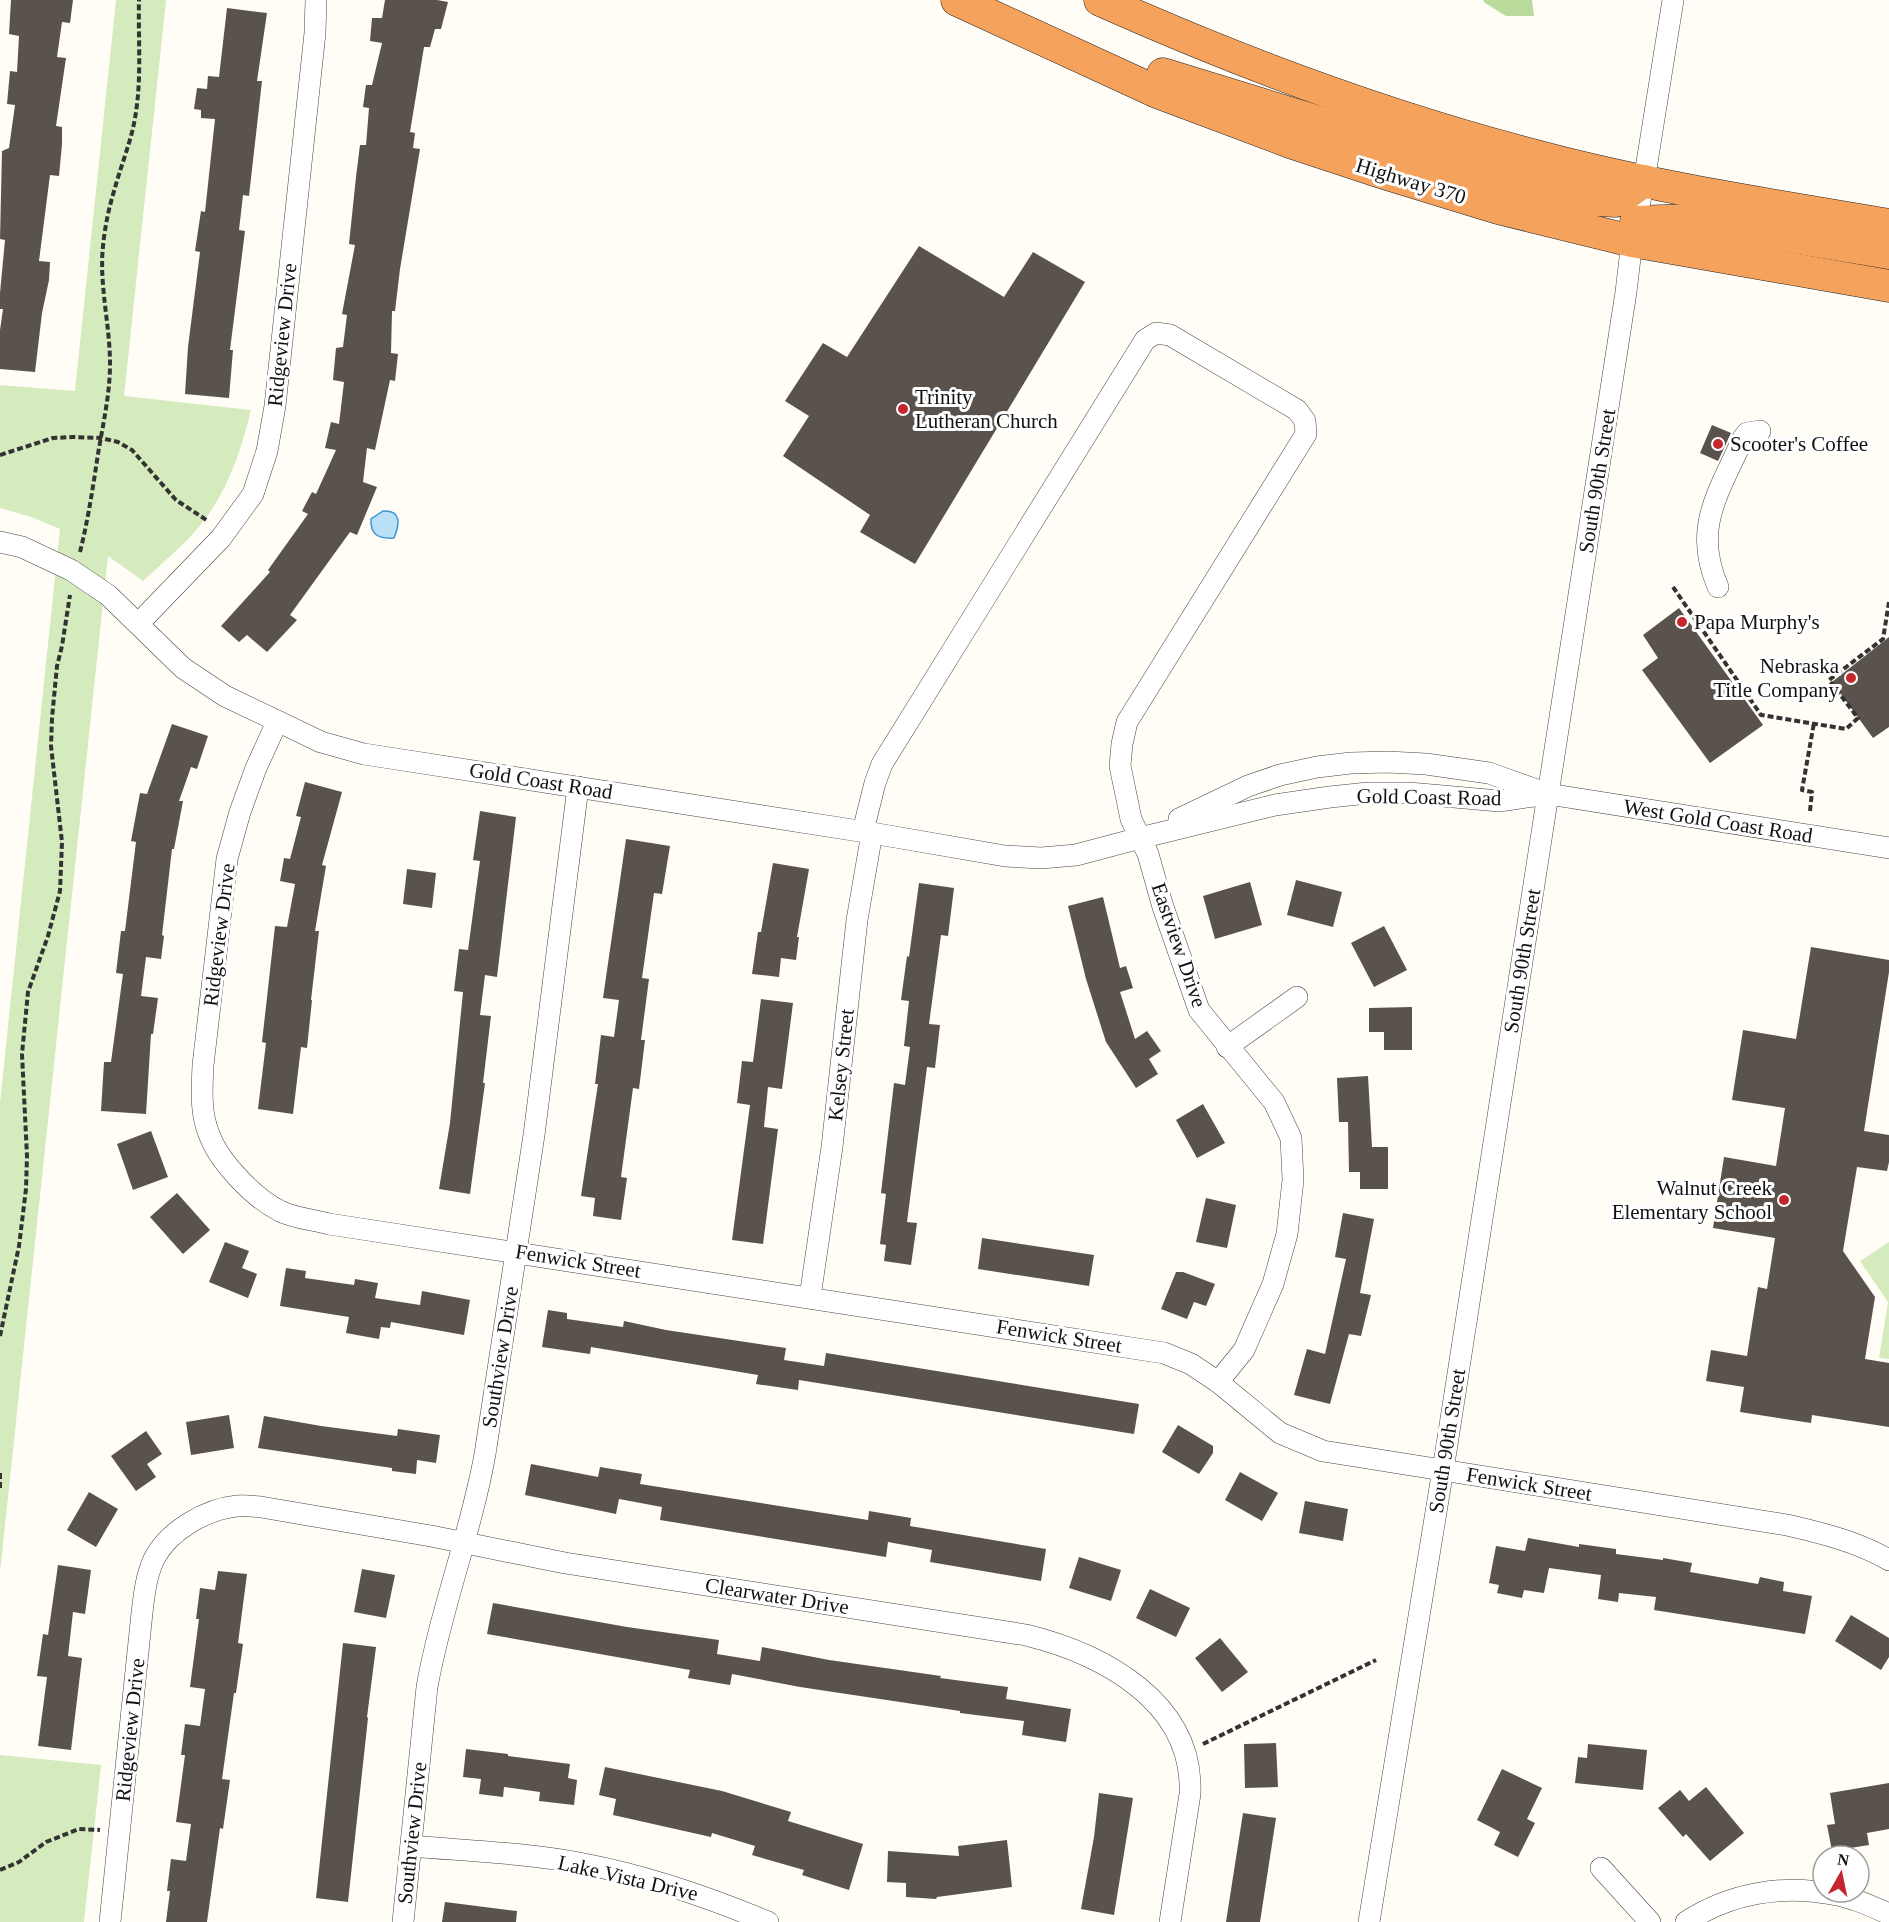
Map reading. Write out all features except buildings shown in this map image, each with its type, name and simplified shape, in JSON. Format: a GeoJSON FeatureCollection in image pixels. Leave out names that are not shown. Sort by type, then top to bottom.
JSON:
{"type":"FeatureCollection","features":[{"type":"Feature","properties":{"kind":"highway","name":"Highway 370"},"geometry":{"type":"LineString","coordinates":[[957,0],[1157,92],[1290,142],[1498,208],[1634,231],[1889,286]]}},
{"type":"Feature","properties":{"kind":"highway"},"geometry":{"type":"LineString","coordinates":[[1100,0],[1162,28],[1292,80],[1393,114],[1537,157],[1750,202],[1889,225]]}},
{"type":"Feature","properties":{"kind":"highway"},"geometry":{"type":"LineString","coordinates":[[1020,30],[1452,163],[1578,199],[1616,201],[1644,181]]}},
{"type":"Feature","properties":{"kind":"highway"},"geometry":{"type":"LineString","coordinates":[[1634,231],[1690,220],[1889,253]]}},
{"type":"Feature","properties":{"kind":"street","name":"Ridgeview Drive"},"geometry":{"type":"LineString","coordinates":[[138,624],[221,537],[253,494],[267,451],[275,406],[315,33],[316,0]]}},
{"type":"Feature","properties":{"kind":"street","name":"South 90th Street"},"geometry":{"type":"LineString","coordinates":[[1369,1922],[1443,1470],[1634,231],[1673,0]]}},
{"type":"Feature","properties":{"kind":"street","name":"Kelsey Street"},"geometry":{"type":"LineString","coordinates":[[810,1297],[832,1147],[867,832],[875,783],[882,764],[1145,339],[1156,333],[1170,335],[1297,410],[1305,421],[1306,434],[1127,722],[1120,766],[1131,819],[1140,838]]}},
{"type":"Feature","properties":{"kind":"street"},"geometry":{"type":"LineString","coordinates":[[1718,587],[1707,555],[1706,538],[1711,512],[1743,438],[1747,433],[1760,431]]}},
{"type":"Feature","properties":{"kind":"street","name":"Gold Coast Road"},"geometry":{"type":"LineString","coordinates":[[0,542],[22,547],[71,570],[108,595],[183,668],[225,696],[321,742],[364,754],[867,832],[1005,856],[1041,858],[1076,855],[1275,805],[1330,797],[1368,793],[1409,793],[1499,801],[1548,794]]}},
{"type":"Feature","properties":{"kind":"street","name":"Ridgeview Drive"},"geometry":{"type":"LineString","coordinates":[[219,1152],[209,1135],[201,1097],[227,860],[244,801],[277,722]]}},
{"type":"Feature","properties":{"kind":"street","name":"Gold Coast Road"},"geometry":{"type":"LineString","coordinates":[[1140,838],[1248,786],[1280,775],[1317,767],[1352,763],[1426,764],[1489,773],[1548,794]]}},
{"type":"Feature","properties":{"kind":"street","name":"Southview Drive"},"geometry":{"type":"LineString","coordinates":[[403,1922],[429,1676],[435,1645],[480,1484],[486,1454],[534,1135],[578,787]]}},
{"type":"Feature","properties":{"kind":"street","name":"West Gold Coast Road"},"geometry":{"type":"LineString","coordinates":[[1548,794],[1889,848]]}},
{"type":"Feature","properties":{"kind":"street","name":"Eastview Drive"},"geometry":{"type":"LineString","coordinates":[[1140,838],[1148,854],[1163,907],[1199,1010],[1274,1102],[1291,1138],[1293,1180],[1287,1234],[1273,1284],[1244,1350],[1218,1382]]}},
{"type":"Feature","properties":{"kind":"street"},"geometry":{"type":"LineString","coordinates":[[1227,1047],[1297,997]]}},
{"type":"Feature","properties":{"kind":"street","name":"Fenwick Street"},"geometry":{"type":"LineString","coordinates":[[219,1152],[254,1193],[281,1212],[329,1224],[1164,1353],[1191,1364],[1218,1382],[1280,1433],[1323,1451],[1787,1525],[1847,1541],[1889,1560]]}},
{"type":"Feature","properties":{"kind":"street","name":"Clearwater Drive"},"geometry":{"type":"LineString","coordinates":[[165,1543],[198,1518],[217,1510],[237,1506],[261,1507],[565,1563],[1026,1635],[1052,1642],[1111,1668],[1140,1688],[1159,1706],[1183,1745],[1191,1778],[1190,1794],[1170,1922]]}},
{"type":"Feature","properties":{"kind":"street","name":"Ridgeview Drive"},"geometry":{"type":"LineString","coordinates":[[110,1922],[144,1594],[154,1558],[165,1543]]}},
{"type":"Feature","properties":{"kind":"street","name":"Lake Vista Drive"},"geometry":{"type":"LineString","coordinates":[[411,1845],[585,1864],[678,1887],[768,1922]]}},
{"type":"Feature","properties":{"kind":"street"},"geometry":{"type":"LineString","coordinates":[[1601,1868],[1650,1922]]}},
{"type":"Feature","properties":{"kind":"street"},"geometry":{"type":"LineString","coordinates":[[1686,1922],[1704,1910],[1758,1892],[1799,1890],[1834,1894],[1889,1914]]}},
{"type":"Feature","properties":{"kind":"path"},"geometry":{"type":"LineString","coordinates":[[81,546],[101,438],[110,366],[109,333],[101,273],[103,246],[109,209],[135,119],[140,54],[139,0]]}},
{"type":"Feature","properties":{"kind":"path"},"geometry":{"type":"LineString","coordinates":[[0,455],[53,438],[101,438],[118,442],[132,450],[176,500],[209,522]]}},
{"type":"Feature","properties":{"kind":"path"},"geometry":{"type":"LineString","coordinates":[[1673,587],[1761,716],[1846,729],[1858,718],[1829,680],[1883,639],[1889,602]]}},
{"type":"Feature","properties":{"kind":"path"},"geometry":{"type":"LineString","coordinates":[[0,1336],[19,1246],[26,1189],[27,1156],[22,1054],[28,992],[48,936],[60,891],[62,842],[51,746],[57,666],[70,593]]}},
{"type":"Feature","properties":{"kind":"path"},"geometry":{"type":"LineString","coordinates":[[1810,811],[1812,792],[1802,790],[1814,723]]}},
{"type":"Feature","properties":{"kind":"path"},"geometry":{"type":"LineString","coordinates":[[0,1473],[0,1488]]}},
{"type":"Feature","properties":{"kind":"path"},"geometry":{"type":"LineString","coordinates":[[1203,1744],[1376,1660]]}},
{"type":"Feature","properties":{"kind":"path"},"geometry":{"type":"LineString","coordinates":[[0,1870],[18,1862],[46,1842],[79,1829],[102,1830]]}},
{"type":"Feature","properties":{"kind":"green space"},"geometry":{"type":"Polygon","coordinates":[[[116,0],[166,0],[124,396],[251,410],[237,457],[224,488],[207,516],[184,543],[143,581],[108,556],[0,1572],[0,1103],[60,529],[0,508],[0,385],[75,391],[116,0]]]}},
{"type":"Feature","properties":{"kind":"green space"},"geometry":{"type":"Polygon","coordinates":[[[1483,0],[1532,0],[1534,16],[1506,16],[1483,0]]]}},
{"type":"Feature","properties":{"kind":"green space"},"geometry":{"type":"Polygon","coordinates":[[[1889,1242],[1889,1359],[1879,1358],[1888,1302],[1860,1261],[1889,1242]]]}},
{"type":"Feature","properties":{"kind":"green space"},"geometry":{"type":"Polygon","coordinates":[[[0,1755],[101,1765],[84,1922],[0,1922],[0,1755]]]}},
{"type":"Feature","properties":{"kind":"water"},"geometry":{"type":"Polygon","coordinates":[[[383,511],[389,511],[397,516],[398,524],[394,538],[380,537],[372,529],[371,519],[383,511]]]}},
{"type":"Feature","properties":{"kind":"place","name":"Trinity Lutheran Church"},"geometry":{"type":"Point","coordinates":[903,409]}},
{"type":"Feature","properties":{"kind":"place","name":"Scooter's Coffee"},"geometry":{"type":"Point","coordinates":[1718,444]}},
{"type":"Feature","properties":{"kind":"place","name":"Papa Murphy's"},"geometry":{"type":"Point","coordinates":[1682,622]}},
{"type":"Feature","properties":{"kind":"place","name":"Nebraska Title Company"},"geometry":{"type":"Point","coordinates":[1851,678]}},
{"type":"Feature","properties":{"kind":"place","name":"Walnut Creek Elementary School"},"geometry":{"type":"Point","coordinates":[1784,1200]}}]}
